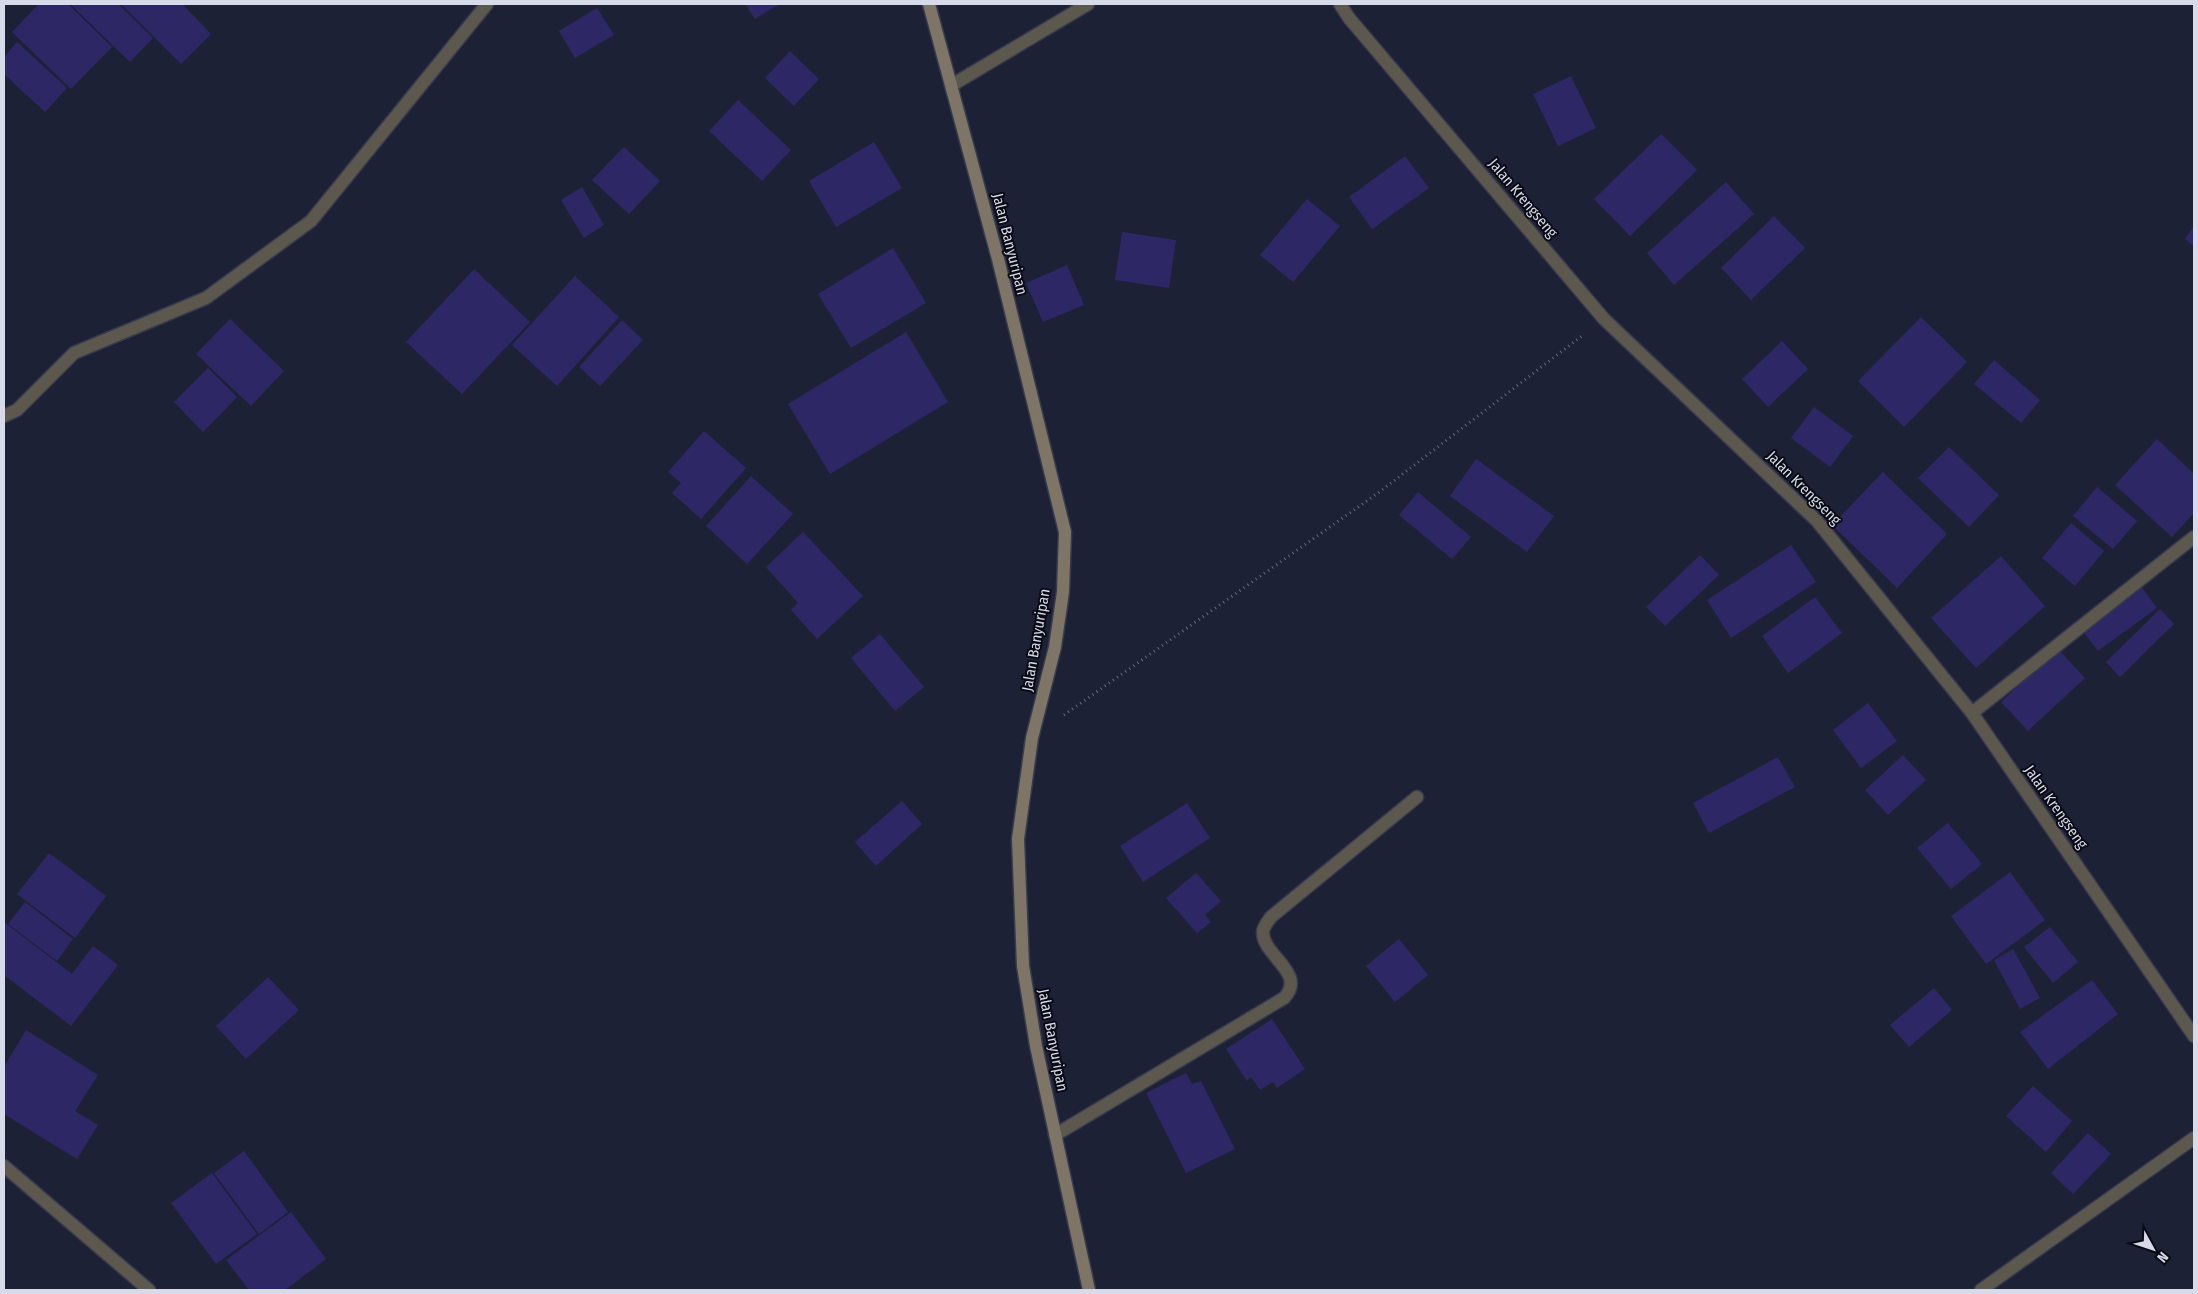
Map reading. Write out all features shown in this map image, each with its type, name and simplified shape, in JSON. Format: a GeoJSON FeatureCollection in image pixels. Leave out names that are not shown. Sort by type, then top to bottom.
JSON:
{"type":"FeatureCollection","features":[{"type":"Feature","properties":{"kind":"street"},"geometry":{"type":"LineString","coordinates":[[4,416],[16,410],[74,353],[206,298],[311,221],[486,4]]}},
{"type":"Feature","properties":{"kind":"street","name":"Jalan Banyuripan"},"geometry":{"type":"LineString","coordinates":[[929,4],[998,259],[1064,532],[1063,592],[1055,647],[1032,738],[1018,839],[1023,966],[1036,1046],[1089,1290]]}},
{"type":"Feature","properties":{"kind":"street"},"geometry":{"type":"LineString","coordinates":[[952,85],[1088,4]]}},
{"type":"Feature","properties":{"kind":"street","name":"Jalan Krengseng"},"geometry":{"type":"LineString","coordinates":[[1340,4],[1349,18],[1604,319],[1817,521],[1972,713],[2194,1036]]}},
{"type":"Feature","properties":{"kind":"street"},"geometry":{"type":"LineString","coordinates":[[1972,713],[2194,537]]}},
{"type":"Feature","properties":{"kind":"street"},"geometry":{"type":"LineString","coordinates":[[1055,1135],[1284,998],[1292,985],[1290,977],[1265,941],[1263,932],[1271,917],[1417,797]]}},
{"type":"Feature","properties":{"kind":"street"},"geometry":{"type":"LineString","coordinates":[[1981,1290],[2194,1138]]}},
{"type":"Feature","properties":{"kind":"street"},"geometry":{"type":"LineString","coordinates":[[4,1166],[149,1290]]}},
{"type":"Feature","properties":{"kind":"path"},"geometry":{"type":"LineString","coordinates":[[1032,738],[1378,493],[1604,319]]}},
{"type":"Feature","properties":{"kind":"building"},"geometry":{"type":"Polygon","coordinates":[[[39,4],[68,4],[112,47],[71,89],[12,32],[39,4]]]}},
{"type":"Feature","properties":{"kind":"building"},"geometry":{"type":"Polygon","coordinates":[[[70,4],[118,4],[153,38],[130,62],[70,4]]]}},
{"type":"Feature","properties":{"kind":"building"},"geometry":{"type":"Polygon","coordinates":[[[121,4],[186,4],[184,6],[211,34],[181,64],[121,4]]]}},
{"type":"Feature","properties":{"kind":"building"},"geometry":{"type":"Polygon","coordinates":[[[745,4],[780,4],[755,19],[745,4]]]}},
{"type":"Feature","properties":{"kind":"building"},"geometry":{"type":"Polygon","coordinates":[[[597,8],[614,35],[575,58],[559,31],[597,8]]]}},
{"type":"Feature","properties":{"kind":"building"},"geometry":{"type":"Polygon","coordinates":[[[17,42],[67,88],[45,112],[4,74],[4,57],[17,42]]]}},
{"type":"Feature","properties":{"kind":"building"},"geometry":{"type":"Polygon","coordinates":[[[790,51],[819,79],[794,106],[765,78],[790,51]]]}},
{"type":"Feature","properties":{"kind":"building"},"geometry":{"type":"Polygon","coordinates":[[[1571,76],[1596,128],[1558,146],[1533,94],[1571,76]]]}},
{"type":"Feature","properties":{"kind":"building"},"geometry":{"type":"Polygon","coordinates":[[[738,100],[791,150],[762,181],[709,131],[738,100]]]}},
{"type":"Feature","properties":{"kind":"building"},"geometry":{"type":"Polygon","coordinates":[[[1661,134],[1697,170],[1630,236],[1594,199],[1661,134]]]}},
{"type":"Feature","properties":{"kind":"building"},"geometry":{"type":"Polygon","coordinates":[[[874,142],[902,188],[836,227],[809,181],[874,142]]]}},
{"type":"Feature","properties":{"kind":"building"},"geometry":{"type":"Polygon","coordinates":[[[624,147],[660,181],[629,214],[592,180],[624,147]]]}},
{"type":"Feature","properties":{"kind":"building"},"geometry":{"type":"Polygon","coordinates":[[[1405,156],[1429,188],[1372,229],[1349,197],[1405,156]]]}},
{"type":"Feature","properties":{"kind":"building"},"geometry":{"type":"Polygon","coordinates":[[[1726,182],[1754,214],[1674,285],[1647,253],[1726,182]]]}},
{"type":"Feature","properties":{"kind":"building"},"geometry":{"type":"Polygon","coordinates":[[[582,187],[604,225],[584,238],[561,200],[582,187]]]}},
{"type":"Feature","properties":{"kind":"building"},"geometry":{"type":"Polygon","coordinates":[[[1307,199],[1340,226],[1293,282],[1260,255],[1307,199]]]}},
{"type":"Feature","properties":{"kind":"building"},"geometry":{"type":"Polygon","coordinates":[[[1774,216],[1805,248],[1751,300],[1721,268],[1774,216]]]}},
{"type":"Feature","properties":{"kind":"building"},"geometry":{"type":"Polygon","coordinates":[[[2194,226],[2194,246],[2185,239],[2194,226]]]}},
{"type":"Feature","properties":{"kind":"building"},"geometry":{"type":"Polygon","coordinates":[[[1122,232],[1176,240],[1169,288],[1115,280],[1122,232]]]}},
{"type":"Feature","properties":{"kind":"building"},"geometry":{"type":"Polygon","coordinates":[[[893,248],[926,303],[851,348],[818,294],[893,248]]]}},
{"type":"Feature","properties":{"kind":"building"},"geometry":{"type":"Polygon","coordinates":[[[1067,265],[1084,305],[1043,322],[1026,283],[1067,265]]]}},
{"type":"Feature","properties":{"kind":"building"},"geometry":{"type":"Polygon","coordinates":[[[474,269],[530,322],[462,394],[406,342],[474,269]]]}},
{"type":"Feature","properties":{"kind":"building"},"geometry":{"type":"Polygon","coordinates":[[[575,276],[619,317],[557,386],[512,345],[575,276]]]}},
{"type":"Feature","properties":{"kind":"building"},"geometry":{"type":"Polygon","coordinates":[[[1921,317],[1967,362],[1904,427],[1858,381],[1921,317]]]}},
{"type":"Feature","properties":{"kind":"building"},"geometry":{"type":"Polygon","coordinates":[[[230,319],[284,371],[251,406],[196,354],[230,319]]]}},
{"type":"Feature","properties":{"kind":"building"},"geometry":{"type":"Polygon","coordinates":[[[622,320],[643,340],[600,386],[579,367],[622,320]]]}},
{"type":"Feature","properties":{"kind":"building"},"geometry":{"type":"Polygon","coordinates":[[[906,332],[948,402],[830,474],[788,404],[906,332]]]}},
{"type":"Feature","properties":{"kind":"building"},"geometry":{"type":"Polygon","coordinates":[[[1782,341],[1808,369],[1768,407],[1742,379],[1782,341]]]}},
{"type":"Feature","properties":{"kind":"building"},"geometry":{"type":"Polygon","coordinates":[[[1994,360],[2040,400],[2021,423],[1974,384],[1994,360]]]}},
{"type":"Feature","properties":{"kind":"building"},"geometry":{"type":"Polygon","coordinates":[[[208,368],[237,397],[203,432],[174,402],[208,368]]]}},
{"type":"Feature","properties":{"kind":"building"},"geometry":{"type":"Polygon","coordinates":[[[1814,407],[1853,436],[1830,467],[1791,438],[1814,407]]]}},
{"type":"Feature","properties":{"kind":"building"},"geometry":{"type":"Polygon","coordinates":[[[704,431],[746,468],[701,519],[672,493],[681,483],[668,472],[704,431]]]}},
{"type":"Feature","properties":{"kind":"building"},"geometry":{"type":"Polygon","coordinates":[[[2157,439],[2194,474],[2194,513],[2172,537],[2115,485],[2157,439]]]}},
{"type":"Feature","properties":{"kind":"building"},"geometry":{"type":"Polygon","coordinates":[[[1949,447],[1999,495],[1969,527],[1918,478],[1949,447]]]}},
{"type":"Feature","properties":{"kind":"building"},"geometry":{"type":"Polygon","coordinates":[[[1476,459],[1554,516],[1527,552],[1450,496],[1476,459]]]}},
{"type":"Feature","properties":{"kind":"building"},"geometry":{"type":"Polygon","coordinates":[[[1883,472],[1947,534],[1897,588],[1832,525],[1883,472]]]}},
{"type":"Feature","properties":{"kind":"building"},"geometry":{"type":"Polygon","coordinates":[[[751,476],[793,514],[747,564],[706,526],[751,476]]]}},
{"type":"Feature","properties":{"kind":"building"},"geometry":{"type":"Polygon","coordinates":[[[2097,487],[2137,521],[2113,549],[2073,516],[2097,487]]]}},
{"type":"Feature","properties":{"kind":"building"},"geometry":{"type":"Polygon","coordinates":[[[1418,492],[1471,537],[1452,559],[1399,515],[1418,492]]]}},
{"type":"Feature","properties":{"kind":"building"},"geometry":{"type":"Polygon","coordinates":[[[2071,523],[2104,551],[2075,586],[2042,558],[2071,523]]]}},
{"type":"Feature","properties":{"kind":"building"},"geometry":{"type":"Polygon","coordinates":[[[803,532],[863,596],[817,639],[791,610],[798,603],[766,567],[803,532]]]}},
{"type":"Feature","properties":{"kind":"building"},"geometry":{"type":"Polygon","coordinates":[[[1791,545],[1816,582],[1731,638],[1707,600],[1791,545]]]}},
{"type":"Feature","properties":{"kind":"building"},"geometry":{"type":"Polygon","coordinates":[[[1700,555],[1719,575],[1665,626],[1646,607],[1700,555]]]}},
{"type":"Feature","properties":{"kind":"building"},"geometry":{"type":"Polygon","coordinates":[[[2001,556],[2045,606],[1976,668],[1931,618],[2001,556]]]}},
{"type":"Feature","properties":{"kind":"building"},"geometry":{"type":"Polygon","coordinates":[[[2140,585],[2157,608],[2098,651],[2081,629],[2140,585]]]}},
{"type":"Feature","properties":{"kind":"building"},"geometry":{"type":"Polygon","coordinates":[[[1815,597],[1842,633],[1788,673],[1762,636],[1815,597]]]}},
{"type":"Feature","properties":{"kind":"building"},"geometry":{"type":"Polygon","coordinates":[[[2160,609],[2174,624],[2120,677],[2106,662],[2160,609]]]}},
{"type":"Feature","properties":{"kind":"building"},"geometry":{"type":"Polygon","coordinates":[[[880,634],[924,687],[895,711],[851,658],[880,634]]]}},
{"type":"Feature","properties":{"kind":"building"},"geometry":{"type":"Polygon","coordinates":[[[2058,649],[2085,678],[2028,731],[2001,702],[2058,649]]]}},
{"type":"Feature","properties":{"kind":"building"},"geometry":{"type":"Polygon","coordinates":[[[1868,703],[1897,741],[1861,768],[1833,730],[1868,703]]]}},
{"type":"Feature","properties":{"kind":"building"},"geometry":{"type":"Polygon","coordinates":[[[1903,755],[1926,780],[1888,815],[1865,790],[1903,755]]]}},
{"type":"Feature","properties":{"kind":"building"},"geometry":{"type":"Polygon","coordinates":[[[1778,757],[1795,787],[1709,833],[1693,803],[1778,757]]]}},
{"type":"Feature","properties":{"kind":"building"},"geometry":{"type":"Polygon","coordinates":[[[902,801],[922,824],[876,866],[855,842],[902,801]]]}},
{"type":"Feature","properties":{"kind":"building"},"geometry":{"type":"Polygon","coordinates":[[[1187,803],[1210,838],[1143,882],[1120,846],[1187,803]]]}},
{"type":"Feature","properties":{"kind":"building"},"geometry":{"type":"Polygon","coordinates":[[[1948,823],[1982,864],[1951,889],[1917,848],[1948,823]]]}},
{"type":"Feature","properties":{"kind":"building"},"geometry":{"type":"Polygon","coordinates":[[[49,853],[106,896],[75,938],[17,894],[49,853]]]}},
{"type":"Feature","properties":{"kind":"building"},"geometry":{"type":"Polygon","coordinates":[[[2010,872],[2045,920],[1986,964],[1951,916],[2010,872]]]}},
{"type":"Feature","properties":{"kind":"building"},"geometry":{"type":"Polygon","coordinates":[[[1196,873],[1221,901],[1205,915],[1211,922],[1197,933],[1166,898],[1196,873]]]}},
{"type":"Feature","properties":{"kind":"building"},"geometry":{"type":"Polygon","coordinates":[[[25,902],[73,939],[57,961],[8,924],[25,902]]]}},
{"type":"Feature","properties":{"kind":"building"},"geometry":{"type":"Polygon","coordinates":[[[4,922],[72,974],[93,946],[118,965],[71,1026],[4,975],[4,922]]]}},
{"type":"Feature","properties":{"kind":"building"},"geometry":{"type":"Polygon","coordinates":[[[2050,927],[2078,962],[2053,983],[2024,947],[2050,927]]]}},
{"type":"Feature","properties":{"kind":"building"},"geometry":{"type":"Polygon","coordinates":[[[1399,939],[1428,975],[1395,1002],[1366,966],[1399,939]]]}},
{"type":"Feature","properties":{"kind":"building"},"geometry":{"type":"Polygon","coordinates":[[[2013,949],[2040,998],[2020,1009],[1994,960],[2013,949]]]}},
{"type":"Feature","properties":{"kind":"building"},"geometry":{"type":"Polygon","coordinates":[[[268,977],[299,1010],[246,1059],[216,1026],[268,977]]]}},
{"type":"Feature","properties":{"kind":"building"},"geometry":{"type":"Polygon","coordinates":[[[2092,980],[2118,1014],[2048,1069],[2020,1032],[2092,980]]]}},
{"type":"Feature","properties":{"kind":"building"},"geometry":{"type":"Polygon","coordinates":[[[1934,988],[1952,1010],[1909,1047],[1890,1025],[1934,988]]]}},
{"type":"Feature","properties":{"kind":"building"},"geometry":{"type":"Polygon","coordinates":[[[1272,1019],[1305,1069],[1277,1088],[1273,1082],[1260,1090],[1251,1077],[1247,1081],[1226,1049],[1272,1019]]]}},
{"type":"Feature","properties":{"kind":"building"},"geometry":{"type":"Polygon","coordinates":[[[26,1030],[98,1075],[75,1111],[98,1125],[77,1159],[4,1114],[4,1067],[26,1030]]]}},
{"type":"Feature","properties":{"kind":"building"},"geometry":{"type":"Polygon","coordinates":[[[1186,1073],[1192,1084],[1201,1081],[1235,1149],[1186,1173],[1146,1093],[1186,1073]]]}},
{"type":"Feature","properties":{"kind":"building"},"geometry":{"type":"Polygon","coordinates":[[[2033,1086],[2072,1121],[2046,1152],[2006,1116],[2033,1086]]]}},
{"type":"Feature","properties":{"kind":"building"},"geometry":{"type":"Polygon","coordinates":[[[2088,1133],[2111,1154],[2073,1194],[2051,1173],[2088,1133]]]}},
{"type":"Feature","properties":{"kind":"building"},"geometry":{"type":"Polygon","coordinates":[[[244,1151],[288,1212],[259,1234],[214,1173],[244,1151]]]}},
{"type":"Feature","properties":{"kind":"building"},"geometry":{"type":"Polygon","coordinates":[[[212,1173],[257,1234],[216,1264],[171,1203],[212,1173]]]}},
{"type":"Feature","properties":{"kind":"building"},"geometry":{"type":"Polygon","coordinates":[[[291,1212],[326,1259],[285,1290],[249,1290],[226,1260],[291,1212]]]}}]}
